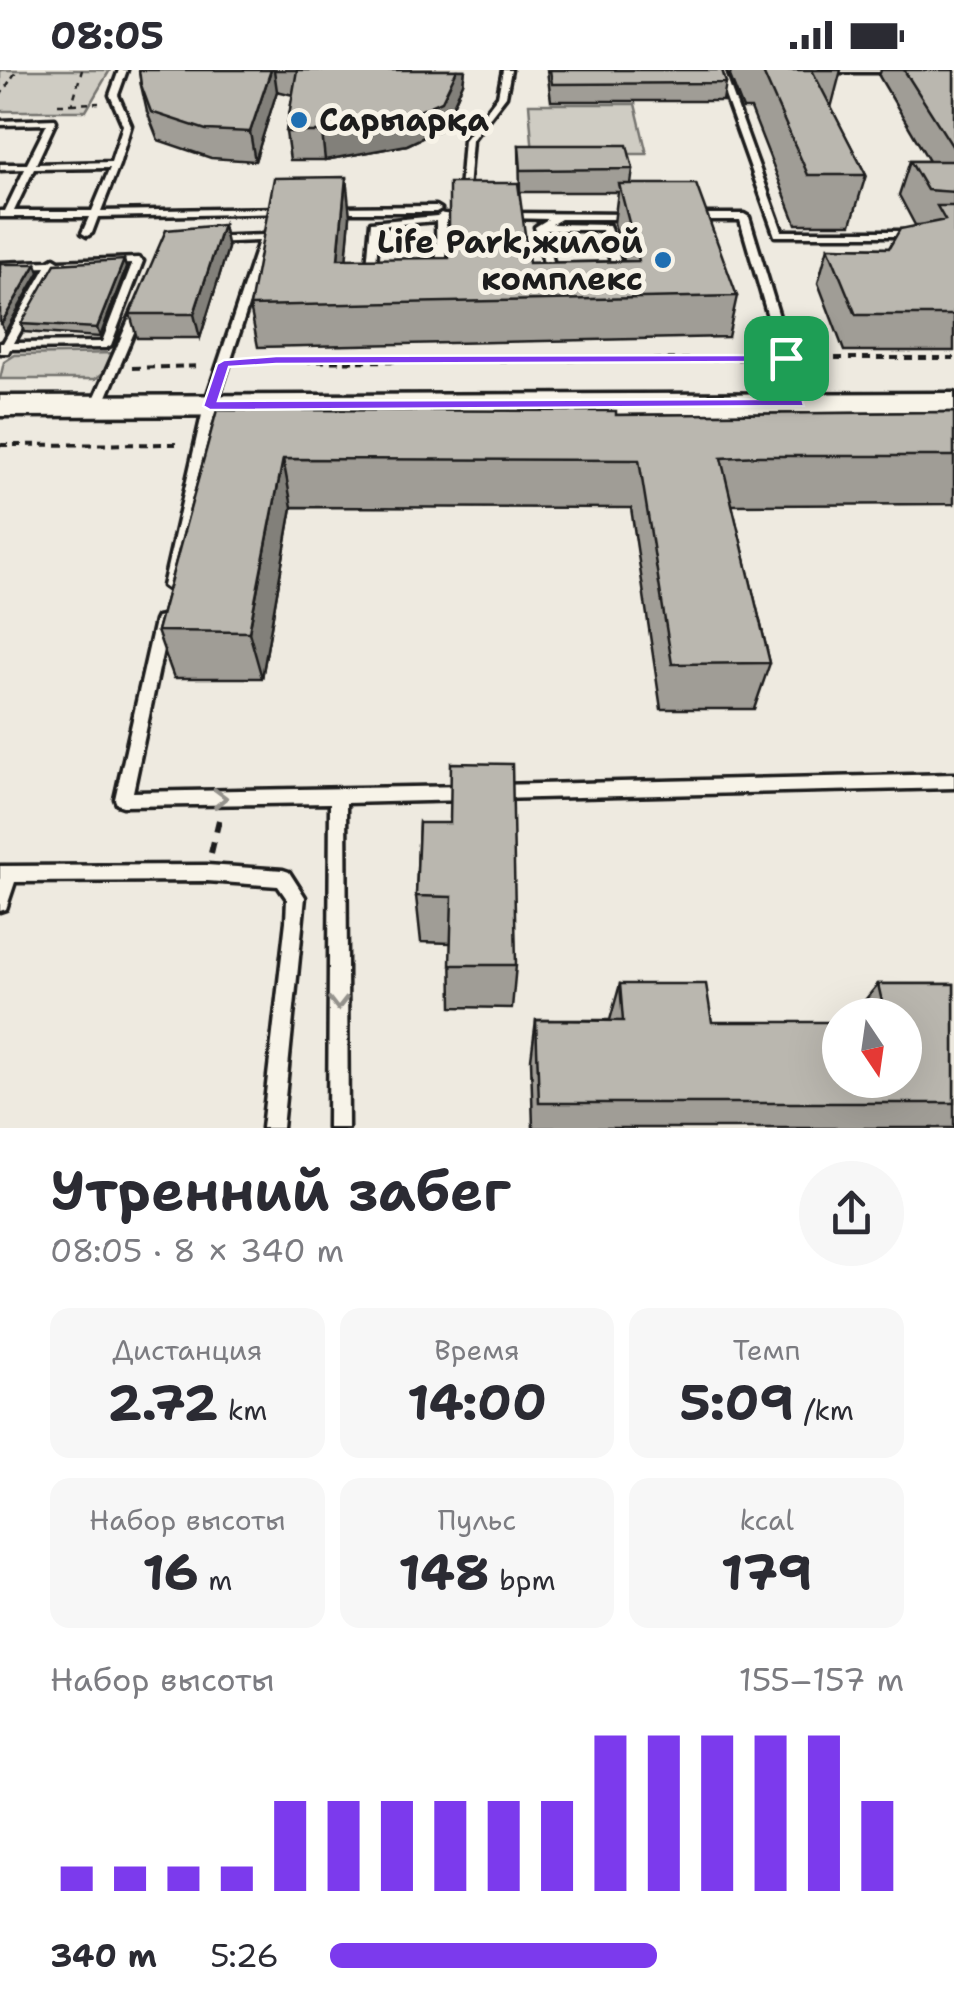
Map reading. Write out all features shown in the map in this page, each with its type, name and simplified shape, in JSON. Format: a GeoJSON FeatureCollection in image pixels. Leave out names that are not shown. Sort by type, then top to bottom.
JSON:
{"type":"FeatureCollection","features":[{"type":"Feature","properties":{"kind":"street"},"geometry":{"type":"LineString","coordinates":[[0,406],[954,403]]}},
{"type":"Feature","properties":{"kind":"lane"},"geometry":{"type":"LineString","coordinates":[[88,233],[127,125],[114,95],[123,70]]}},
{"type":"Feature","properties":{"kind":"lane"},"geometry":{"type":"LineString","coordinates":[[314,210],[462,208],[468,140],[502,96],[507,70]]}},
{"type":"Feature","properties":{"kind":"lane"},"geometry":{"type":"LineString","coordinates":[[740,70],[720,70],[778,234],[934,234]]}},
{"type":"Feature","properties":{"kind":"lane"},"geometry":{"type":"LineString","coordinates":[[818,70],[916,70]]}},
{"type":"Feature","properties":{"kind":"lane"},"geometry":{"type":"LineString","coordinates":[[0,123],[52,121],[4,214]]}},
{"type":"Feature","properties":{"kind":"lane"},"geometry":{"type":"LineString","coordinates":[[0,167],[115,165]]}},
{"type":"Feature","properties":{"kind":"lane"},"geometry":{"type":"LineString","coordinates":[[4,214],[296,211]]}},
{"type":"Feature","properties":{"kind":"lane"},"geometry":{"type":"LineString","coordinates":[[369,295],[374,224],[440,216],[480,216]]}},
{"type":"Feature","properties":{"kind":"lane"},"geometry":{"type":"LineString","coordinates":[[440,216],[443,294]]}},
{"type":"Feature","properties":{"kind":"lane"},"geometry":{"type":"LineString","coordinates":[[500,216],[652,216]]}},
{"type":"Feature","properties":{"kind":"lane"},"geometry":{"type":"LineString","coordinates":[[540,226],[560,216]]}},
{"type":"Feature","properties":{"kind":"lane"},"geometry":{"type":"LineString","coordinates":[[670,217],[744,218],[799,403]]}},
{"type":"Feature","properties":{"kind":"lane"},"geometry":{"type":"LineString","coordinates":[[540,226],[606,227],[624,294]]}},
{"type":"Feature","properties":{"kind":"lane"},"geometry":{"type":"LineString","coordinates":[[540,226],[556,294]]}},
{"type":"Feature","properties":{"kind":"lane"},"geometry":{"type":"LineString","coordinates":[[168,593],[210,406],[264,238],[187,242]]}},
{"type":"Feature","properties":{"kind":"lane"},"geometry":{"type":"LineString","coordinates":[[0,266],[138,260],[106,345],[5,346]]}},
{"type":"Feature","properties":{"kind":"lane"},"geometry":{"type":"LineString","coordinates":[[0,355],[54,261]]}},
{"type":"Feature","properties":{"kind":"lane"},"geometry":{"type":"LineString","coordinates":[[97,406],[143,300]]}},
{"type":"Feature","properties":{"kind":"lane"},"geometry":{"type":"LineString","coordinates":[[164,612],[123,799],[954,781]]}},
{"type":"Feature","properties":{"kind":"lane"},"geometry":{"type":"LineString","coordinates":[[338,796],[338,1128]]}},
{"type":"Feature","properties":{"kind":"lane"},"geometry":{"type":"LineString","coordinates":[[0,903],[5,874],[283,878],[296,896],[272,1128]]}},
{"type":"Feature","properties":{"kind":"path"},"geometry":{"type":"LineString","coordinates":[[0,96],[18,70]]}},
{"type":"Feature","properties":{"kind":"path"},"geometry":{"type":"LineString","coordinates":[[24,122],[29,104],[72,104],[82,70]]}},
{"type":"Feature","properties":{"kind":"path"},"geometry":{"type":"LineString","coordinates":[[113,368],[276,360],[954,358]]}},
{"type":"Feature","properties":{"kind":"path"},"geometry":{"type":"LineString","coordinates":[[0,446],[202,443]]}},
{"type":"Feature","properties":{"kind":"path"},"geometry":{"type":"LineString","coordinates":[[207,874],[224,798]]}},
{"type":"Feature","properties":{"kind":"shaded area"},"geometry":{"type":"Polygon","coordinates":[[[0,70],[110,70],[86,111],[0,111],[0,70]]]}},
{"type":"Feature","properties":{"kind":"shaded area"},"geometry":{"type":"Polygon","coordinates":[[[529,104],[635,104],[647,154],[533,154],[529,104]]]}},
{"type":"Feature","properties":{"kind":"shaded area"},"geometry":{"type":"Polygon","coordinates":[[[116,353],[110,368],[95,379],[0,379],[4,362],[15,355],[116,353]]]}},
{"type":"Feature","properties":{"kind":"building"},"geometry":{"type":"Polygon","coordinates":[[[139,70],[271,70],[250,132],[206,130],[151,112],[139,70]]]}},
{"type":"Feature","properties":{"kind":"building"},"geometry":{"type":"Polygon","coordinates":[[[297,70],[457,70],[442,101],[406,117],[322,132],[286,132],[297,70]]]}},
{"type":"Feature","properties":{"kind":"building"},"geometry":{"type":"Polygon","coordinates":[[[550,70],[722,70],[726,83],[552,84],[550,70]]]}},
{"type":"Feature","properties":{"kind":"building"},"geometry":{"type":"Polygon","coordinates":[[[762,70],[812,70],[866,175],[808,175],[762,70]]]}},
{"type":"Feature","properties":{"kind":"building"},"geometry":{"type":"Polygon","coordinates":[[[904,70],[954,70],[954,149],[904,70]]]}},
{"type":"Feature","properties":{"kind":"building"},"geometry":{"type":"Polygon","coordinates":[[[519,145],[627,145],[633,169],[521,170],[519,145]]]}},
{"type":"Feature","properties":{"kind":"building"},"geometry":{"type":"Polygon","coordinates":[[[910,161],[954,161],[954,192],[927,190],[910,161]]]}},
{"type":"Feature","properties":{"kind":"building"},"geometry":{"type":"Polygon","coordinates":[[[346,177],[338,259],[449,258],[449,183],[518,183],[529,263],[639,261],[619,184],[696,184],[737,296],[250,306],[274,178],[346,177]]]}},
{"type":"Feature","properties":{"kind":"building"},"geometry":{"type":"Polygon","coordinates":[[[937,206],[954,206],[954,315],[856,315],[828,247],[889,248],[900,229],[945,220],[937,206]]]}},
{"type":"Feature","properties":{"kind":"building"},"geometry":{"type":"Polygon","coordinates":[[[223,225],[194,314],[130,314],[166,230],[223,225]]]}},
{"type":"Feature","properties":{"kind":"building"},"geometry":{"type":"Polygon","coordinates":[[[124,260],[97,328],[21,324],[55,264],[124,260]]]}},
{"type":"Feature","properties":{"kind":"building"},"geometry":{"type":"Polygon","coordinates":[[[0,264],[36,264],[1,324],[0,324],[0,264]]]}},
{"type":"Feature","properties":{"kind":"building"},"geometry":{"type":"Polygon","coordinates":[[[217,410],[616,411],[616,415],[954,412],[954,456],[721,458],[770,663],[672,664],[639,460],[283,459],[249,632],[157,631],[217,410]]]}},
{"type":"Feature","properties":{"kind":"building"},"geometry":{"type":"Polygon","coordinates":[[[451,763],[512,764],[516,965],[450,965],[452,897],[416,896],[419,823],[450,823],[451,763]]]}},
{"type":"Feature","properties":{"kind":"building"},"geometry":{"type":"Polygon","coordinates":[[[620,984],[706,984],[712,1022],[822,1022],[822,1098],[922,1098],[922,998],[881,998],[878,984],[954,984],[954,1103],[539,1103],[536,1020],[623,1021],[620,984]]]}},
{"type":"Feature","properties":{"kind":"place","name":"Сарыарқа"},"geometry":{"type":"Point","coordinates":[299,120]}},
{"type":"Feature","properties":{"kind":"place","name":"Life Park,жилой комплекс"},"geometry":{"type":"Point","coordinates":[663,260]}},
{"type":"Feature","properties":{"kind":"route"},"geometry":{"type":"LineString","coordinates":[[786,358],[799,403],[210,406],[224,364],[276,360],[786,358]]}}]}
